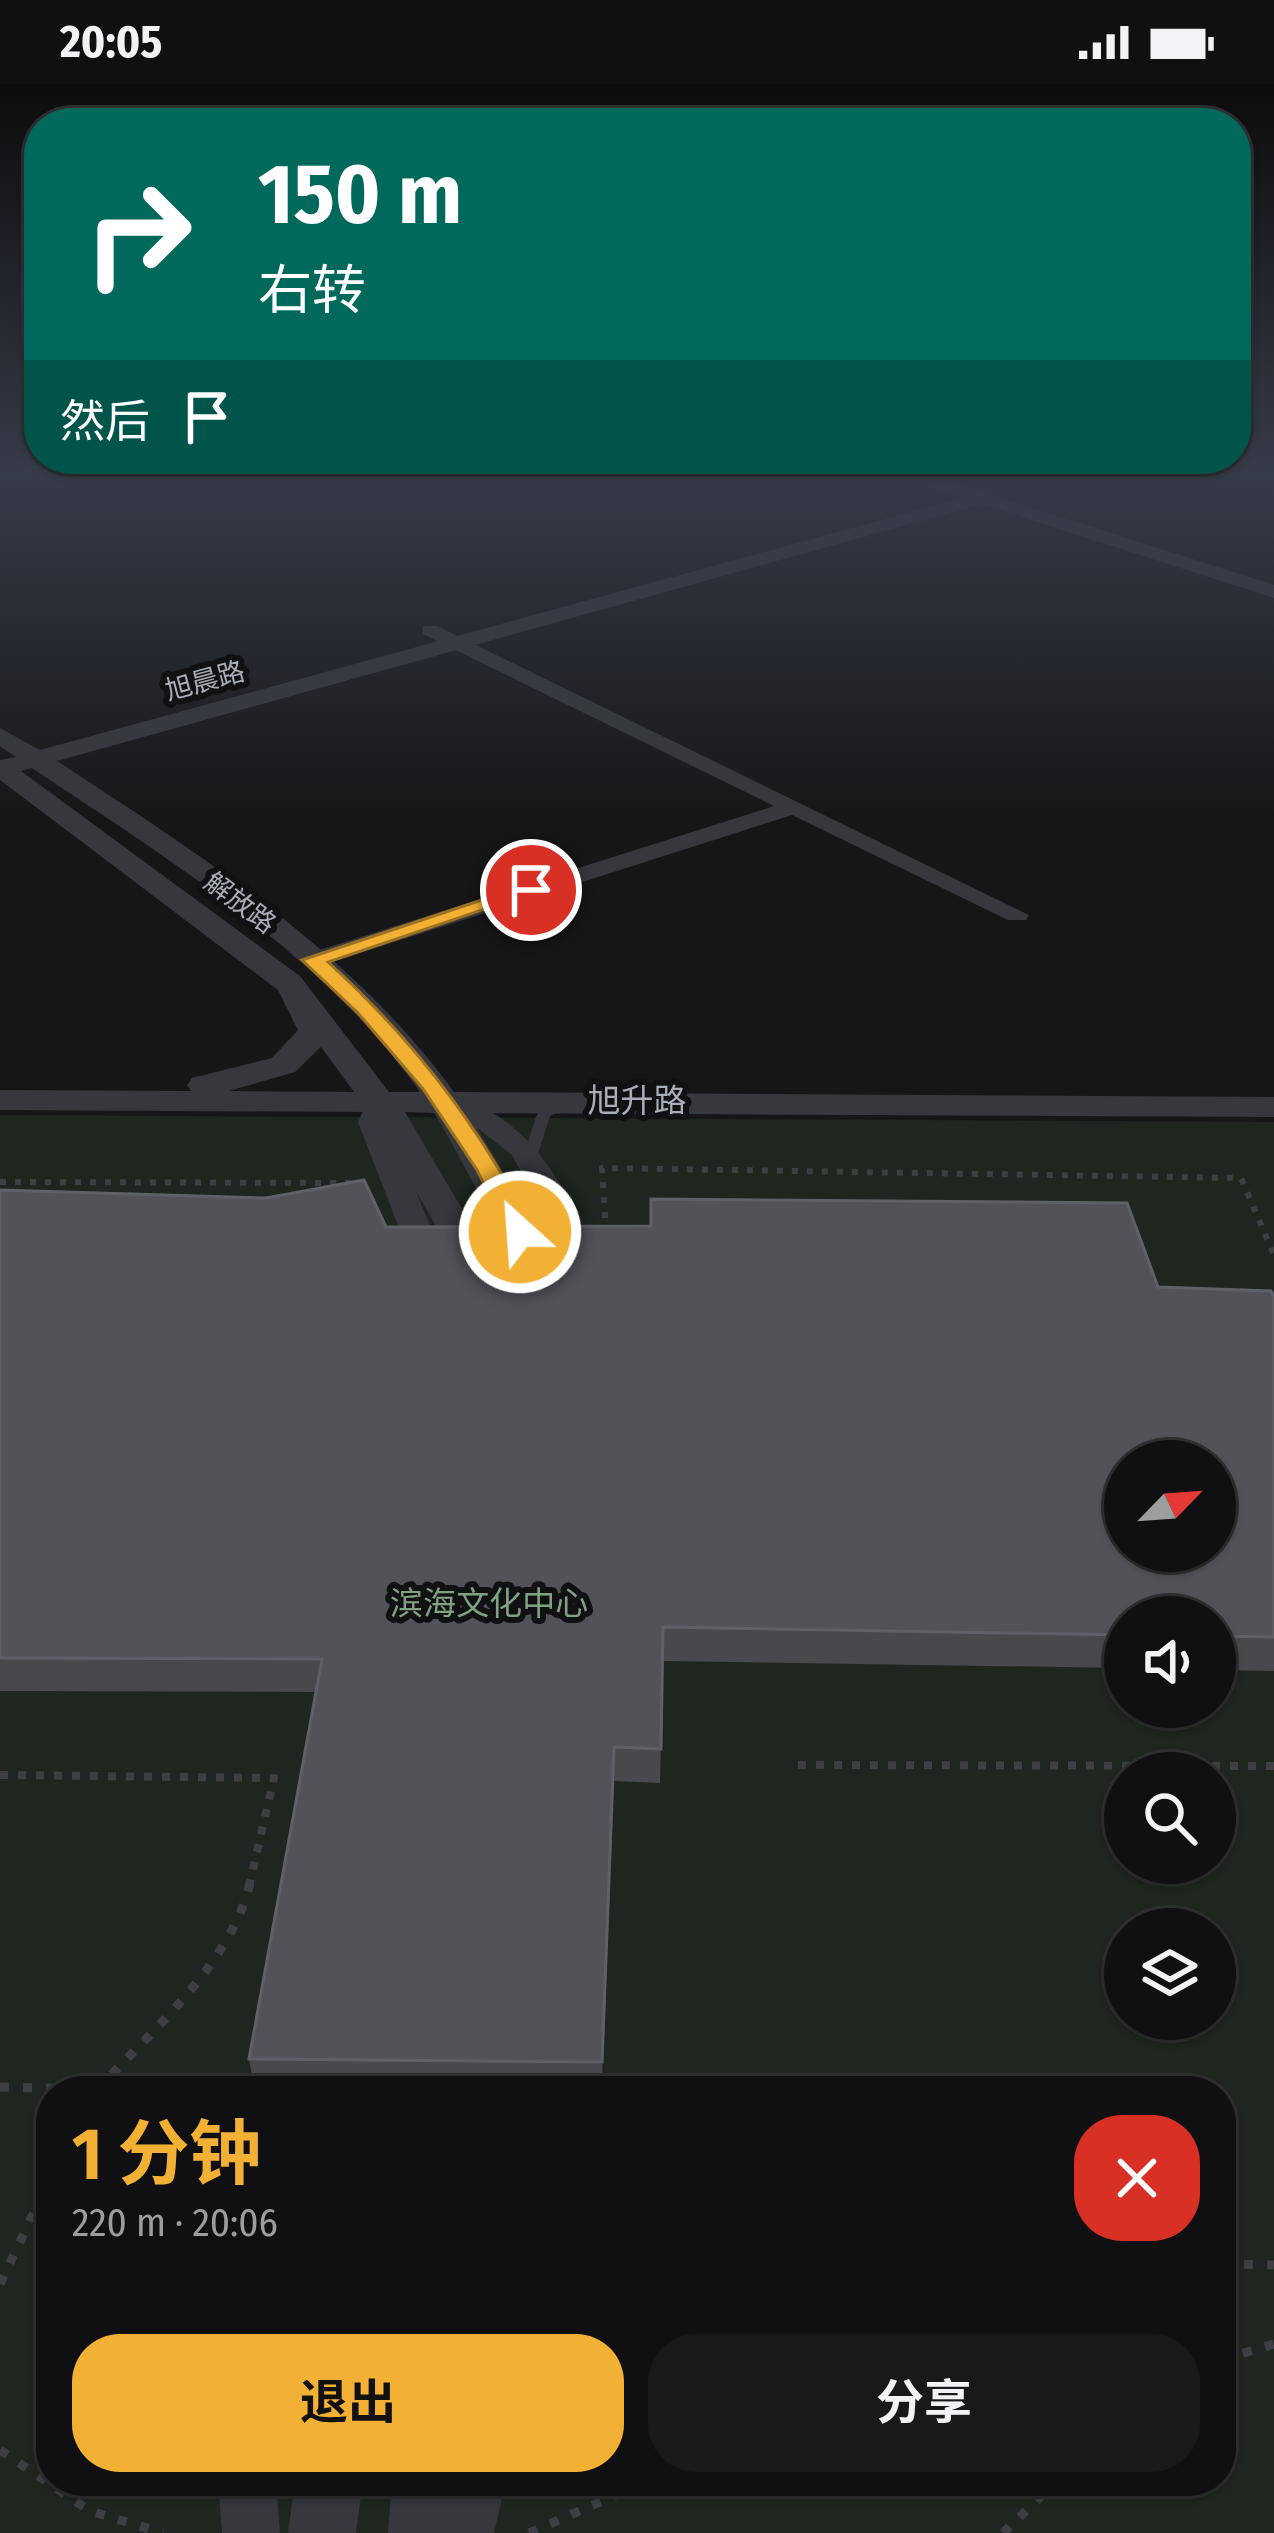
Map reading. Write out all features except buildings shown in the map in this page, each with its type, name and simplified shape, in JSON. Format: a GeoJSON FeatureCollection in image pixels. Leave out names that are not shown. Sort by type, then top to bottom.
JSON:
{"type":"FeatureCollection","features":[{"type":"Feature","properties":{"kind":"street","name":"旭晨路"},"geometry":{"type":"LineString","coordinates":[[0,768],[649,590]]}},
{"type":"Feature","properties":{"kind":"street"},"geometry":{"type":"LineString","coordinates":[[430,630],[1017,915]]}},
{"type":"Feature","properties":{"kind":"street","name":"解放路"},"geometry":{"type":"LineString","coordinates":[[0,735],[230,893],[366,1008],[437,1093],[490,1170],[520,1232]]}},
{"type":"Feature","properties":{"kind":"street","name":"解放路"},"geometry":{"type":"LineString","coordinates":[[0,768],[216,924],[289,983],[426,1169],[454,1226]]}},
{"type":"Feature","properties":{"kind":"street"},"geometry":{"type":"LineString","coordinates":[[313,960],[793,807]]}},
{"type":"Feature","properties":{"kind":"street"},"geometry":{"type":"LineString","coordinates":[[203,1085],[263,1073],[301,1052],[314,1030],[306,1004]]}},
{"type":"Feature","properties":{"kind":"street","name":"旭升路"},"geometry":{"type":"LineString","coordinates":[[0,1084],[203,1085],[375,1094]]}},
{"type":"Feature","properties":{"kind":"street","name":"旭升路"},"geometry":{"type":"LineString","coordinates":[[0,1100],[437,1093],[1274,1092]]}},
{"type":"Feature","properties":{"kind":"street"},"geometry":{"type":"LineString","coordinates":[[437,1093],[496,1123],[531,1154],[567,1230]]}},
{"type":"Feature","properties":{"kind":"street","name":"旭升路"},"geometry":{"type":"LineString","coordinates":[[437,1093],[583,1101],[1274,1107]]}},
{"type":"Feature","properties":{"kind":"street"},"geometry":{"type":"LineString","coordinates":[[375,1094],[373,1122],[415,1228]]}},
{"type":"Feature","properties":{"kind":"street"},"geometry":{"type":"LineString","coordinates":[[248,2496],[251,2533]]}},
{"type":"Feature","properties":{"kind":"street"},"geometry":{"type":"LineString","coordinates":[[322,2533],[327,2496]]}},
{"type":"Feature","properties":{"kind":"street"},"geometry":{"type":"LineString","coordinates":[[422,2533],[425,2496]]}},
{"type":"Feature","properties":{"kind":"street"},"geometry":{"type":"LineString","coordinates":[[465,2533],[474,2496]]}},
{"type":"Feature","properties":{"kind":"lane"},"geometry":{"type":"LineString","coordinates":[[531,1154],[544,1114],[583,1101]]}},
{"type":"Feature","properties":{"kind":"path"},"geometry":{"type":"LineString","coordinates":[[607,1243],[602,1168],[1240,1178],[1274,1256]]}},
{"type":"Feature","properties":{"kind":"path"},"geometry":{"type":"LineString","coordinates":[[0,1182],[356,1183]]}},
{"type":"Feature","properties":{"kind":"path"},"geometry":{"type":"LineString","coordinates":[[798,1765],[1274,1766]]}},
{"type":"Feature","properties":{"kind":"path"},"geometry":{"type":"LineString","coordinates":[[0,1775],[274,1778],[241,1920],[179,2000],[110,2076]]}},
{"type":"Feature","properties":{"kind":"path"},"geometry":{"type":"LineString","coordinates":[[0,2087],[36,2088]]}},
{"type":"Feature","properties":{"kind":"path"},"geometry":{"type":"LineString","coordinates":[[0,2284],[36,2208]]}},
{"type":"Feature","properties":{"kind":"path"},"geometry":{"type":"LineString","coordinates":[[1236,2264],[1274,2265]]}},
{"type":"Feature","properties":{"kind":"path"},"geometry":{"type":"LineString","coordinates":[[1236,2355],[1274,2344]]}},
{"type":"Feature","properties":{"kind":"path"},"geometry":{"type":"LineString","coordinates":[[0,2450],[36,2474]]}},
{"type":"Feature","properties":{"kind":"path"},"geometry":{"type":"LineString","coordinates":[[69,2496],[90,2510],[163,2533]]}},
{"type":"Feature","properties":{"kind":"path"},"geometry":{"type":"LineString","coordinates":[[529,2533],[614,2496]]}},
{"type":"Feature","properties":{"kind":"path"},"geometry":{"type":"LineString","coordinates":[[1004,2533],[1042,2496]]}},
{"type":"Feature","properties":{"kind":"green space","name":"滨海文化中心"},"geometry":{"type":"Polygon","coordinates":[[[0,1115],[1274,1122],[1274,2533],[0,2533],[0,1115]]]}},
{"type":"Feature","properties":{"kind":"route"},"geometry":{"type":"LineString","coordinates":[[520,1232],[490,1170],[431,1084],[366,1008],[313,960],[531,890]]}}]}
